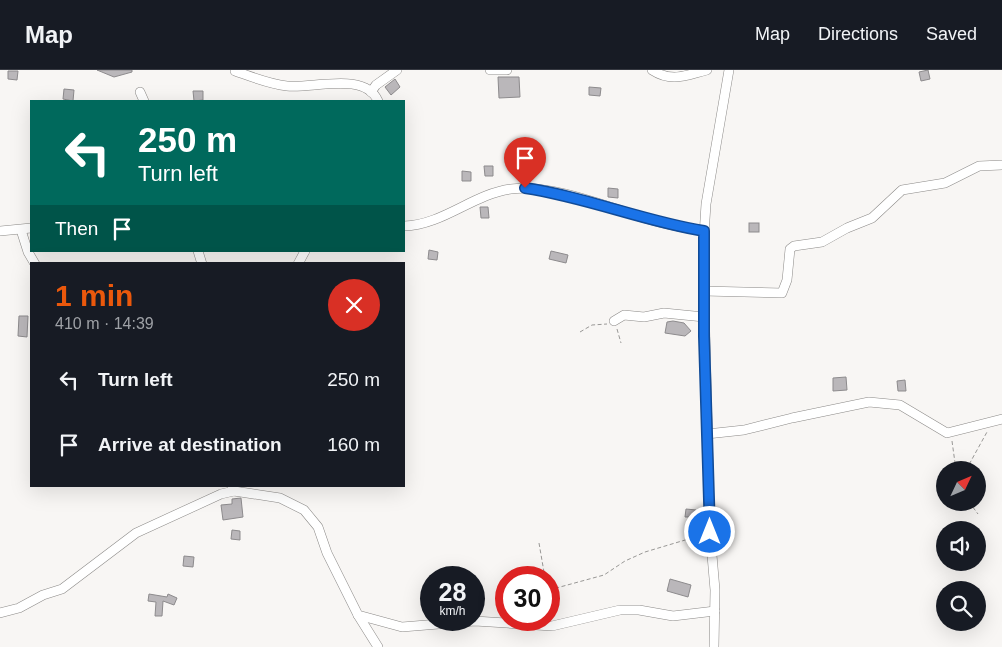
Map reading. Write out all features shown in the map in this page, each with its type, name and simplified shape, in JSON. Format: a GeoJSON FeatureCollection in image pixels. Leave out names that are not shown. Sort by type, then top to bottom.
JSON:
{"type":"FeatureCollection","features":[{"type":"Feature","properties":{"kind":"street"},"geometry":{"type":"LineString","coordinates":[[371,92],[376,85],[397,70]]}},
{"type":"Feature","properties":{"kind":"street"},"geometry":{"type":"LineString","coordinates":[[490,70],[507,70]]}},
{"type":"Feature","properties":{"kind":"street"},"geometry":{"type":"LineString","coordinates":[[652,70],[669,78],[678,78],[707,70]]}},
{"type":"Feature","properties":{"kind":"street"},"geometry":{"type":"LineString","coordinates":[[714,647],[715,611],[710,532],[704,317],[704,231],[716,141],[729,70]]}},
{"type":"Feature","properties":{"kind":"street"},"geometry":{"type":"LineString","coordinates":[[235,71],[282,85],[310,86],[335,83],[363,87],[371,92],[377,100]]}},
{"type":"Feature","properties":{"kind":"street"},"geometry":{"type":"LineString","coordinates":[[140,92],[144,100]]}},
{"type":"Feature","properties":{"kind":"street"},"geometry":{"type":"LineString","coordinates":[[704,291],[777,294],[782,292],[787,280],[790,249],[794,246],[822,242],[872,218],[902,190],[945,183],[979,166],[1002,165]]}},
{"type":"Feature","properties":{"kind":"street"},"geometry":{"type":"LineString","coordinates":[[405,226],[422,225],[495,193],[525,188],[562,194],[658,222],[704,231]]}},
{"type":"Feature","properties":{"kind":"street"},"geometry":{"type":"LineString","coordinates":[[0,231],[30,228]]}},
{"type":"Feature","properties":{"kind":"street"},"geometry":{"type":"LineString","coordinates":[[21,230],[28,252],[34,262]]}},
{"type":"Feature","properties":{"kind":"street"},"geometry":{"type":"LineString","coordinates":[[614,321],[624,315],[644,317],[664,313],[704,317]]}},
{"type":"Feature","properties":{"kind":"street"},"geometry":{"type":"LineString","coordinates":[[707,434],[744,430],[869,402],[900,405],[941,430],[954,433],[1002,419]]}},
{"type":"Feature","properties":{"kind":"street"},"geometry":{"type":"LineString","coordinates":[[0,613],[19,608],[43,595],[62,589],[136,533],[233,489],[280,498],[304,510],[318,527],[327,553],[358,615],[378,647]]}},
{"type":"Feature","properties":{"kind":"street"},"geometry":{"type":"LineString","coordinates":[[358,615],[402,627],[475,621],[552,626],[620,610],[639,610],[673,616],[696,615],[715,611]]}},
{"type":"Feature","properties":{"kind":"path"},"geometry":{"type":"LineString","coordinates":[[580,332],[592,325],[604,325],[614,321],[621,343]]}},
{"type":"Feature","properties":{"kind":"path"},"geometry":{"type":"LineString","coordinates":[[972,461],[991,422]]}},
{"type":"Feature","properties":{"kind":"path"},"geometry":{"type":"LineString","coordinates":[[954,433],[955,461]]}},
{"type":"Feature","properties":{"kind":"path"},"geometry":{"type":"LineString","coordinates":[[560,587],[604,575],[625,561],[645,552],[710,532]]}},
{"type":"Feature","properties":{"kind":"path"},"geometry":{"type":"LineString","coordinates":[[539,543],[543,566]]}},
{"type":"Feature","properties":{"kind":"building"},"geometry":{"type":"Polygon","coordinates":[[[97,70],[132,70],[132,72],[114,77],[97,70]]]}},
{"type":"Feature","properties":{"kind":"building"},"geometry":{"type":"Polygon","coordinates":[[[928,70],[930,79],[921,81],[919,72],[928,70]]]}},
{"type":"Feature","properties":{"kind":"building"},"geometry":{"type":"Polygon","coordinates":[[[8,71],[18,71],[17,80],[8,79],[8,71]]]}},
{"type":"Feature","properties":{"kind":"building"},"geometry":{"type":"Polygon","coordinates":[[[498,77],[519,77],[520,97],[499,98],[498,77]]]}},
{"type":"Feature","properties":{"kind":"building"},"geometry":{"type":"Polygon","coordinates":[[[395,79],[400,87],[391,95],[385,87],[395,79]]]}},
{"type":"Feature","properties":{"kind":"building"},"geometry":{"type":"Polygon","coordinates":[[[589,87],[601,88],[600,96],[589,95],[589,87]]]}},
{"type":"Feature","properties":{"kind":"building"},"geometry":{"type":"Polygon","coordinates":[[[64,89],[74,90],[73,100],[63,99],[64,89]]]}},
{"type":"Feature","properties":{"kind":"building"},"geometry":{"type":"Polygon","coordinates":[[[193,91],[203,91],[203,100],[194,100],[193,91]]]}},
{"type":"Feature","properties":{"kind":"building"},"geometry":{"type":"Polygon","coordinates":[[[484,166],[493,166],[493,176],[485,176],[484,166]]]}},
{"type":"Feature","properties":{"kind":"building"},"geometry":{"type":"Polygon","coordinates":[[[462,171],[471,172],[471,181],[462,181],[462,171]]]}},
{"type":"Feature","properties":{"kind":"building"},"geometry":{"type":"Polygon","coordinates":[[[608,188],[618,189],[618,198],[608,197],[608,188]]]}},
{"type":"Feature","properties":{"kind":"building"},"geometry":{"type":"Polygon","coordinates":[[[480,207],[488,207],[489,218],[481,218],[480,207]]]}},
{"type":"Feature","properties":{"kind":"building"},"geometry":{"type":"Polygon","coordinates":[[[749,223],[759,223],[759,232],[749,232],[749,223]]]}},
{"type":"Feature","properties":{"kind":"building"},"geometry":{"type":"Polygon","coordinates":[[[429,250],[438,252],[437,260],[428,259],[429,250]]]}},
{"type":"Feature","properties":{"kind":"building"},"geometry":{"type":"Polygon","coordinates":[[[551,251],[568,255],[566,263],[549,259],[551,251]]]}},
{"type":"Feature","properties":{"kind":"building"},"geometry":{"type":"Polygon","coordinates":[[[19,316],[28,316],[27,337],[18,336],[19,316]]]}},
{"type":"Feature","properties":{"kind":"building"},"geometry":{"type":"Polygon","coordinates":[[[667,322],[684,323],[691,331],[685,336],[665,333],[667,322]]]}},
{"type":"Feature","properties":{"kind":"building"},"geometry":{"type":"Polygon","coordinates":[[[846,377],[847,390],[833,391],[833,378],[846,377]]]}},
{"type":"Feature","properties":{"kind":"building"},"geometry":{"type":"Polygon","coordinates":[[[905,380],[906,391],[898,391],[897,381],[905,380]]]}},
{"type":"Feature","properties":{"kind":"building"},"geometry":{"type":"Polygon","coordinates":[[[241,498],[243,517],[223,520],[221,505],[232,504],[232,499],[241,498]]]}},
{"type":"Feature","properties":{"kind":"building"},"geometry":{"type":"Polygon","coordinates":[[[686,509],[696,510],[696,517],[685,517],[686,509]]]}},
{"type":"Feature","properties":{"kind":"building"},"geometry":{"type":"Polygon","coordinates":[[[232,530],[240,531],[240,540],[231,539],[232,530]]]}},
{"type":"Feature","properties":{"kind":"building"},"geometry":{"type":"Polygon","coordinates":[[[184,556],[194,557],[193,567],[183,566],[184,556]]]}},
{"type":"Feature","properties":{"kind":"building"},"geometry":{"type":"Polygon","coordinates":[[[670,579],[691,585],[688,597],[667,591],[670,579]]]}},
{"type":"Feature","properties":{"kind":"building"},"geometry":{"type":"Polygon","coordinates":[[[149,594],[167,597],[168,594],[177,598],[174,605],[163,601],[162,616],[155,616],[156,602],[148,601],[149,594]]]}},
{"type":"Feature","properties":{"kind":"route"},"geometry":{"type":"LineString","coordinates":[[525,188],[562,194],[677,227],[704,231],[704,336],[710,477],[710,532]]}}]}
